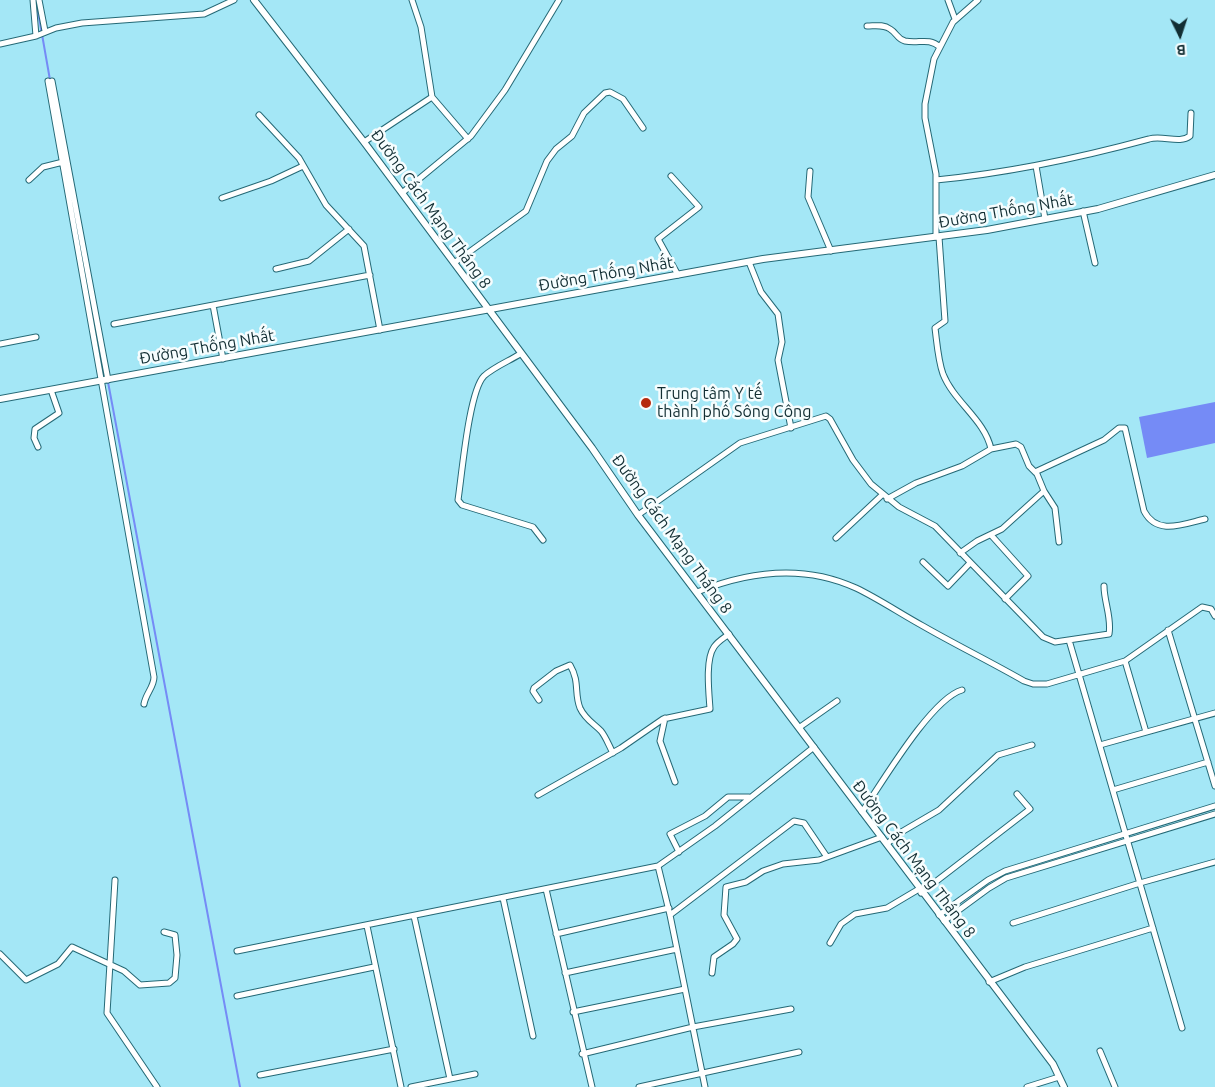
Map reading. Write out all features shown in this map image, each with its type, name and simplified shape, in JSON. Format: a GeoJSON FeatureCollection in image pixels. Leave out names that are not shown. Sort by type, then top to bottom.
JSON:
{"type":"FeatureCollection","features":[{"type":"Feature","properties":{"kind":"street"},"geometry":{"type":"LineString","coordinates":[[33,0],[41,33]]}},
{"type":"Feature","properties":{"kind":"street"},"geometry":{"type":"LineString","coordinates":[[39,0],[41,33]]}},
{"type":"Feature","properties":{"kind":"street"},"geometry":{"type":"LineString","coordinates":[[0,44],[41,33],[109,19],[204,14],[234,0]]}},
{"type":"Feature","properties":{"kind":"street","name":"Đường Cách Mạng Tháng 8"},"geometry":{"type":"LineString","coordinates":[[254,0],[364,142],[520,354],[592,448],[638,514],[1052,1064],[1064,1087]]}},
{"type":"Feature","properties":{"kind":"street"},"geometry":{"type":"LineString","coordinates":[[412,0],[421,27],[432,97],[468,139]]}},
{"type":"Feature","properties":{"kind":"street"},"geometry":{"type":"LineString","coordinates":[[402,193],[468,139],[505,90],[559,0]]}},
{"type":"Feature","properties":{"kind":"street"},"geometry":{"type":"LineString","coordinates":[[948,0],[955,18]]}},
{"type":"Feature","properties":{"kind":"street"},"geometry":{"type":"LineString","coordinates":[[978,0],[955,18],[934,59],[924,111],[936,180],[937,237],[945,320],[935,328],[943,374],[987,437],[991,449]]}},
{"type":"Feature","properties":{"kind":"street"},"geometry":{"type":"LineString","coordinates":[[867,26],[883,26],[892,30],[900,40],[911,42],[929,40],[940,47]]}},
{"type":"Feature","properties":{"kind":"street"},"geometry":{"type":"LineString","coordinates":[[104,380],[62,162],[50,81],[104,380],[154,677],[154,684],[144,704]]}},
{"type":"Feature","properties":{"kind":"street"},"geometry":{"type":"LineString","coordinates":[[454,263],[526,211],[547,161],[556,148],[572,136],[584,113],[605,93],[610,92],[624,99],[643,128]]}},
{"type":"Feature","properties":{"kind":"street"},"geometry":{"type":"LineString","coordinates":[[364,142],[432,97]]}},
{"type":"Feature","properties":{"kind":"street"},"geometry":{"type":"LineString","coordinates":[[936,180],[1036,166],[1154,138],[1187,138],[1190,136],[1191,113]]}},
{"type":"Feature","properties":{"kind":"street"},"geometry":{"type":"LineString","coordinates":[[259,114],[296,153],[326,205],[364,246],[380,330]]}},
{"type":"Feature","properties":{"kind":"street"},"geometry":{"type":"LineString","coordinates":[[29,180],[43,167],[62,162]]}},
{"type":"Feature","properties":{"kind":"street"},"geometry":{"type":"LineString","coordinates":[[222,198],[264,184],[303,166]]}},
{"type":"Feature","properties":{"kind":"street"},"geometry":{"type":"LineString","coordinates":[[1036,166],[1044,219]]}},
{"type":"Feature","properties":{"kind":"street"},"geometry":{"type":"LineString","coordinates":[[810,171],[808,197],[831,251]]}},
{"type":"Feature","properties":{"kind":"street","name":"Đường Thống Nhất"},"geometry":{"type":"LineString","coordinates":[[0,399],[749,262],[937,237],[1083,212],[1215,175]]}},
{"type":"Feature","properties":{"kind":"street"},"geometry":{"type":"LineString","coordinates":[[671,176],[699,207],[658,239],[678,275]]}},
{"type":"Feature","properties":{"kind":"street"},"geometry":{"type":"LineString","coordinates":[[1083,212],[1095,263]]}},
{"type":"Feature","properties":{"kind":"street"},"geometry":{"type":"LineString","coordinates":[[276,270],[309,261],[349,229]]}},
{"type":"Feature","properties":{"kind":"street"},"geometry":{"type":"LineString","coordinates":[[749,262],[761,292],[778,314],[782,342],[778,360],[791,428]]}},
{"type":"Feature","properties":{"kind":"street"},"geometry":{"type":"LineString","coordinates":[[114,324],[370,275]]}},
{"type":"Feature","properties":{"kind":"street"},"geometry":{"type":"LineString","coordinates":[[213,305],[223,359]]}},
{"type":"Feature","properties":{"kind":"street"},"geometry":{"type":"LineString","coordinates":[[0,344],[36,337]]}},
{"type":"Feature","properties":{"kind":"street"},"geometry":{"type":"LineString","coordinates":[[520,354],[489,372],[480,382],[471,405],[458,500],[462,505],[533,527],[543,540]]}},
{"type":"Feature","properties":{"kind":"street"},"geometry":{"type":"LineString","coordinates":[[38,447],[34,438],[35,429],[59,413],[51,390]]}},
{"type":"Feature","properties":{"kind":"street"},"geometry":{"type":"LineString","coordinates":[[638,514],[740,443],[791,428],[823,416],[829,417],[861,472],[882,495],[935,526],[1042,637],[1055,642],[1110,633],[1104,586]]}},
{"type":"Feature","properties":{"kind":"street"},"geometry":{"type":"LineString","coordinates":[[1035,472],[1104,440],[1123,427],[1125,428],[1144,511],[1148,520],[1155,526],[1166,527],[1205,519]]}},
{"type":"Feature","properties":{"kind":"street"},"geometry":{"type":"LineString","coordinates":[[888,499],[916,483],[962,466],[991,449],[1018,444],[1057,513],[1059,542]]}},
{"type":"Feature","properties":{"kind":"street"},"geometry":{"type":"LineString","coordinates":[[960,553],[1002,529],[1044,491]]}},
{"type":"Feature","properties":{"kind":"street"},"geometry":{"type":"LineString","coordinates":[[836,538],[882,495]]}},
{"type":"Feature","properties":{"kind":"street"},"geometry":{"type":"LineString","coordinates":[[991,535],[1028,576],[1005,600]]}},
{"type":"Feature","properties":{"kind":"street"},"geometry":{"type":"LineString","coordinates":[[923,562],[948,586],[970,563]]}},
{"type":"Feature","properties":{"kind":"street"},"geometry":{"type":"LineString","coordinates":[[697,592],[743,576],[787,572],[822,576],[867,594],[1024,681],[1034,684],[1047,684],[1080,676],[1124,661],[1202,607],[1211,609],[1215,616]]}},
{"type":"Feature","properties":{"kind":"street"},"geometry":{"type":"LineString","coordinates":[[1168,630],[1215,786]]}},
{"type":"Feature","properties":{"kind":"street"},"geometry":{"type":"LineString","coordinates":[[538,795],[613,752],[665,718],[710,709],[708,689],[710,656],[715,645],[729,634]]}},
{"type":"Feature","properties":{"kind":"street"},"geometry":{"type":"LineString","coordinates":[[1069,640],[1182,1028]]}},
{"type":"Feature","properties":{"kind":"street"},"geometry":{"type":"LineString","coordinates":[[1124,661],[1146,732]]}},
{"type":"Feature","properties":{"kind":"street"},"geometry":{"type":"LineString","coordinates":[[539,700],[533,691],[534,688],[556,670],[570,665],[577,680],[578,699],[581,710],[588,721],[603,733],[613,752]]}},
{"type":"Feature","properties":{"kind":"street"},"geometry":{"type":"LineString","coordinates":[[862,812],[919,728],[952,694],[962,690]]}},
{"type":"Feature","properties":{"kind":"street"},"geometry":{"type":"LineString","coordinates":[[800,727],[836,701]]}},
{"type":"Feature","properties":{"kind":"street"},"geometry":{"type":"LineString","coordinates":[[1100,745],[1215,713]]}},
{"type":"Feature","properties":{"kind":"street"},"geometry":{"type":"LineString","coordinates":[[665,718],[660,741],[675,782]]}},
{"type":"Feature","properties":{"kind":"street"},"geometry":{"type":"LineString","coordinates":[[887,844],[898,834],[939,810],[998,755],[1032,745]]}},
{"type":"Feature","properties":{"kind":"street"},"geometry":{"type":"LineString","coordinates":[[237,951],[658,866],[814,747]]}},
{"type":"Feature","properties":{"kind":"street"},"geometry":{"type":"LineString","coordinates":[[1113,790],[1208,762]]}},
{"type":"Feature","properties":{"kind":"street"},"geometry":{"type":"LineString","coordinates":[[830,943],[841,924],[855,914],[887,908],[920,891],[1030,808],[1017,794]]}},
{"type":"Feature","properties":{"kind":"street"},"geometry":{"type":"LineString","coordinates":[[678,852],[670,834],[705,816],[728,797],[750,797]]}},
{"type":"Feature","properties":{"kind":"street"},"geometry":{"type":"LineString","coordinates":[[942,918],[998,874],[1215,806]]}},
{"type":"Feature","properties":{"kind":"street"},"geometry":{"type":"LineString","coordinates":[[942,918],[1006,878],[1215,814]]}},
{"type":"Feature","properties":{"kind":"street"},"geometry":{"type":"LineString","coordinates":[[670,915],[794,822],[804,823],[827,857]]}},
{"type":"Feature","properties":{"kind":"street"},"geometry":{"type":"LineString","coordinates":[[712,973],[714,957],[737,939],[724,915],[726,887],[746,882],[763,871],[784,864],[812,862],[882,837]]}},
{"type":"Feature","properties":{"kind":"street"},"geometry":{"type":"LineString","coordinates":[[1083,846],[1085,853]]}},
{"type":"Feature","properties":{"kind":"street"},"geometry":{"type":"LineString","coordinates":[[1013,923],[1140,883],[1215,862]]}},
{"type":"Feature","properties":{"kind":"street"},"geometry":{"type":"LineString","coordinates":[[658,866],[669,908],[705,1087]]}},
{"type":"Feature","properties":{"kind":"street"},"geometry":{"type":"LineString","coordinates":[[115,880],[106,1012],[157,1087]]}},
{"type":"Feature","properties":{"kind":"street"},"geometry":{"type":"LineString","coordinates":[[546,889],[582,1054],[592,1087]]}},
{"type":"Feature","properties":{"kind":"street"},"geometry":{"type":"LineString","coordinates":[[503,898],[533,1036]]}},
{"type":"Feature","properties":{"kind":"street"},"geometry":{"type":"LineString","coordinates":[[556,934],[669,908]]}},
{"type":"Feature","properties":{"kind":"street"},"geometry":{"type":"LineString","coordinates":[[414,916],[450,1079]]}},
{"type":"Feature","properties":{"kind":"street"},"geometry":{"type":"LineString","coordinates":[[367,926],[374,967],[394,1049],[401,1087]]}},
{"type":"Feature","properties":{"kind":"street"},"geometry":{"type":"LineString","coordinates":[[989,982],[1025,967],[1153,928]]}},
{"type":"Feature","properties":{"kind":"street"},"geometry":{"type":"LineString","coordinates":[[0,954],[26,980],[58,964],[72,948],[124,971],[140,985],[173,982],[177,967],[176,940],[172,932],[164,932]]}},
{"type":"Feature","properties":{"kind":"street"},"geometry":{"type":"LineString","coordinates":[[565,973],[677,949]]}},
{"type":"Feature","properties":{"kind":"street"},"geometry":{"type":"LineString","coordinates":[[238,996],[374,967]]}},
{"type":"Feature","properties":{"kind":"street"},"geometry":{"type":"LineString","coordinates":[[573,1012],[685,989]]}},
{"type":"Feature","properties":{"kind":"street"},"geometry":{"type":"LineString","coordinates":[[582,1054],[693,1027],[791,1009]]}},
{"type":"Feature","properties":{"kind":"street"},"geometry":{"type":"LineString","coordinates":[[260,1075],[394,1049]]}},
{"type":"Feature","properties":{"kind":"street"},"geometry":{"type":"LineString","coordinates":[[1100,1051],[1115,1087]]}},
{"type":"Feature","properties":{"kind":"street"},"geometry":{"type":"LineString","coordinates":[[639,1087],[799,1052]]}},
{"type":"Feature","properties":{"kind":"street"},"geometry":{"type":"LineString","coordinates":[[411,1087],[475,1074]]}},
{"type":"Feature","properties":{"kind":"street"},"geometry":{"type":"LineString","coordinates":[[1027,1087],[1059,1077]]}},
{"type":"Feature","properties":{"kind":"water"},"geometry":{"type":"Polygon","coordinates":[[[1215,402],[1215,443],[1147,458],[1139,417],[1215,402]]]}},
{"type":"Feature","properties":{"kind":"waterway"},"geometry":{"type":"LineString","coordinates":[[36,0],[50,80]]}},
{"type":"Feature","properties":{"kind":"waterway"},"geometry":{"type":"LineString","coordinates":[[108,382],[240,1087]]}},
{"type":"Feature","properties":{"kind":"place","name":"Trung tâm Y tế thành phố Sông Công"},"geometry":{"type":"Point","coordinates":[646,403]}}]}
